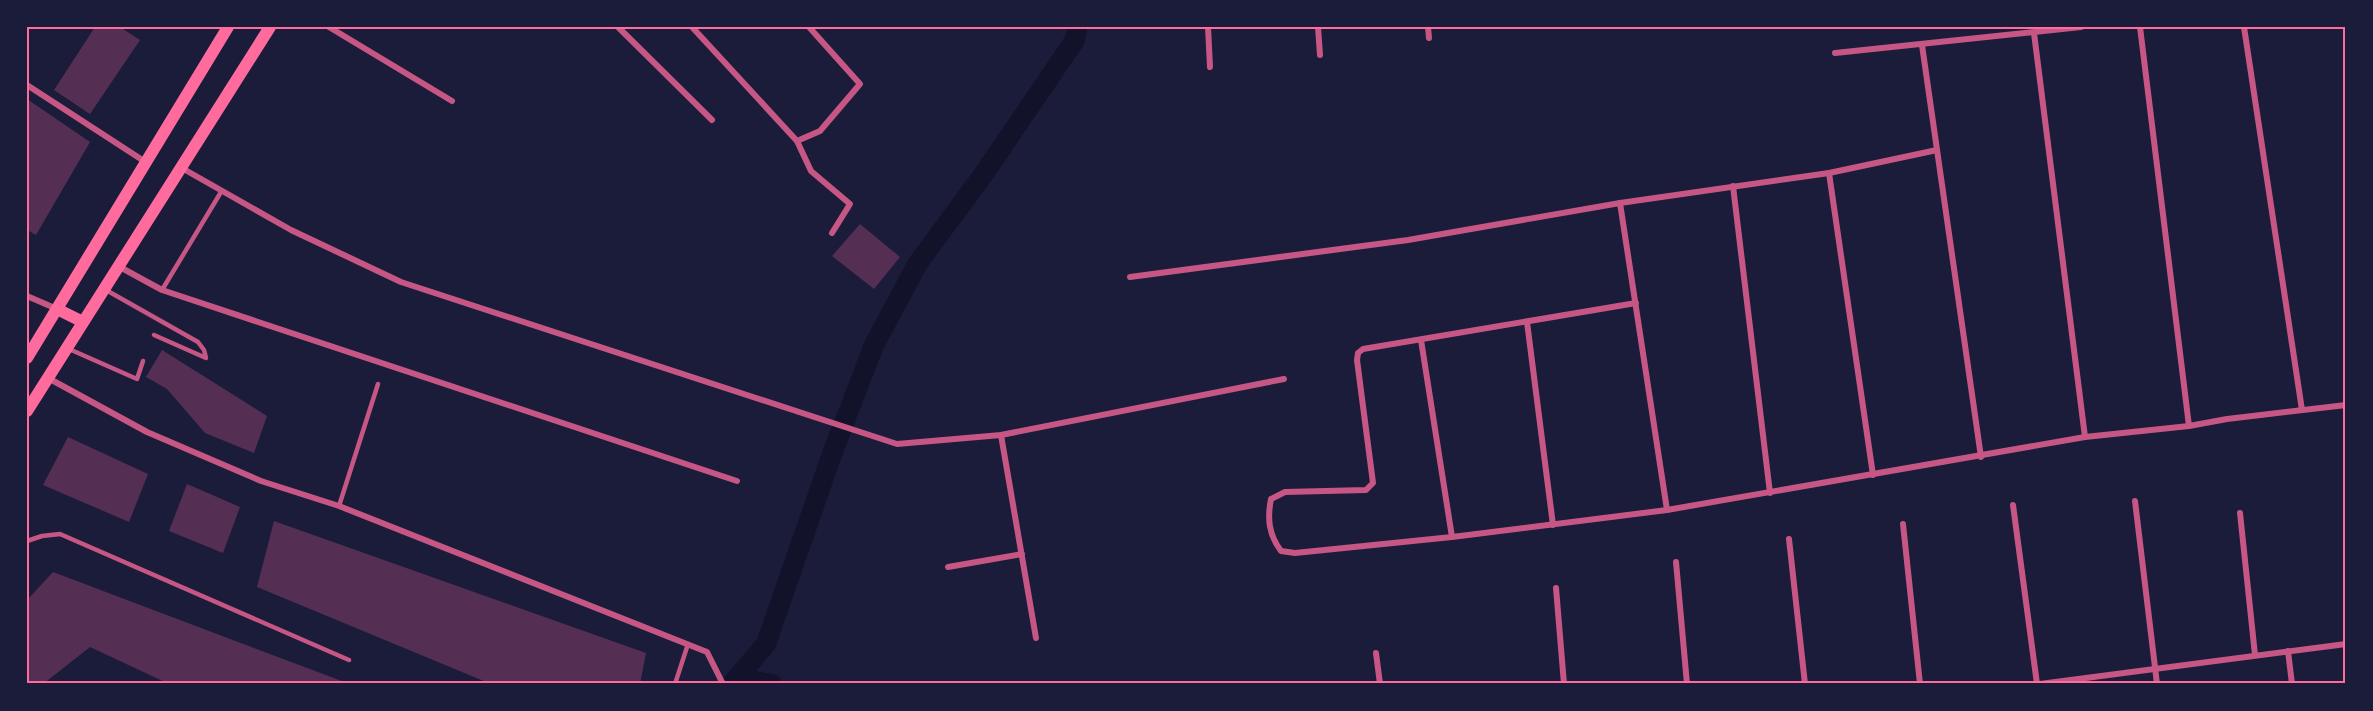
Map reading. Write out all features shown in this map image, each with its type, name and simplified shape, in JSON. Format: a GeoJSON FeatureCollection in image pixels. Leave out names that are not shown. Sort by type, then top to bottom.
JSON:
{"type":"FeatureCollection","features":[{"type":"Feature","properties":{"kind":"main road"},"geometry":{"type":"LineString","coordinates":[[27,358],[228,27]]}},
{"type":"Feature","properties":{"kind":"main road"},"geometry":{"type":"LineString","coordinates":[[27,411],[270,27]]}},
{"type":"Feature","properties":{"kind":"main road"},"geometry":{"type":"LineString","coordinates":[[57,309],[83,322]]}},
{"type":"Feature","properties":{"kind":"street"},"geometry":{"type":"LineString","coordinates":[[329,27],[452,101]]}},
{"type":"Feature","properties":{"kind":"street"},"geometry":{"type":"LineString","coordinates":[[618,27],[712,120]]}},
{"type":"Feature","properties":{"kind":"street"},"geometry":{"type":"LineString","coordinates":[[692,27],[797,141],[811,171],[850,204],[832,233]]}},
{"type":"Feature","properties":{"kind":"street"},"geometry":{"type":"LineString","coordinates":[[797,141],[820,131],[860,84],[809,27]]}},
{"type":"Feature","properties":{"kind":"street"},"geometry":{"type":"LineString","coordinates":[[1208,27],[1210,68]]}},
{"type":"Feature","properties":{"kind":"street"},"geometry":{"type":"LineString","coordinates":[[1318,27],[1320,55]]}},
{"type":"Feature","properties":{"kind":"street"},"geometry":{"type":"LineString","coordinates":[[1428,27],[1429,38]]}},
{"type":"Feature","properties":{"kind":"street"},"geometry":{"type":"LineString","coordinates":[[1835,53],[2081,27]]}},
{"type":"Feature","properties":{"kind":"street"},"geometry":{"type":"LineString","coordinates":[[2140,27],[2189,426]]}},
{"type":"Feature","properties":{"kind":"street"},"geometry":{"type":"LineString","coordinates":[[2244,27],[2301,410]]}},
{"type":"Feature","properties":{"kind":"street"},"geometry":{"type":"LineString","coordinates":[[2034,33],[2085,437]]}},
{"type":"Feature","properties":{"kind":"street"},"geometry":{"type":"LineString","coordinates":[[1922,45],[1981,457]]}},
{"type":"Feature","properties":{"kind":"street"},"geometry":{"type":"LineString","coordinates":[[27,85],[147,163]]}},
{"type":"Feature","properties":{"kind":"street"},"geometry":{"type":"LineString","coordinates":[[1130,277],[1408,240],[1620,203],[1828,173],[1937,150]]}},
{"type":"Feature","properties":{"kind":"street"},"geometry":{"type":"LineString","coordinates":[[180,167],[291,230],[401,282],[897,444],[1001,435],[1284,379]]}},
{"type":"Feature","properties":{"kind":"street"},"geometry":{"type":"LineString","coordinates":[[1828,173],[1873,476]]}},
{"type":"Feature","properties":{"kind":"street"},"geometry":{"type":"LineString","coordinates":[[1733,186],[1770,493]]}},
{"type":"Feature","properties":{"kind":"street"},"geometry":{"type":"LineString","coordinates":[[1620,203],[1667,510]]}},
{"type":"Feature","properties":{"kind":"street"},"geometry":{"type":"LineString","coordinates":[[117,266],[162,291],[737,481]]}},
{"type":"Feature","properties":{"kind":"street"},"geometry":{"type":"LineString","coordinates":[[27,296],[57,309]]}},
{"type":"Feature","properties":{"kind":"street"},"geometry":{"type":"LineString","coordinates":[[1636,303],[1363,349],[1358,353],[1357,360],[1373,483],[1366,490],[1285,492],[1271,500],[1268,515],[1272,540],[1281,551],[1295,553],[1553,525],[1667,510],[1873,476],[2085,437],[2346,405]]}},
{"type":"Feature","properties":{"kind":"street"},"geometry":{"type":"LineString","coordinates":[[1527,322],[1553,525]]}},
{"type":"Feature","properties":{"kind":"street"},"geometry":{"type":"LineString","coordinates":[[1421,340],[1452,537]]}},
{"type":"Feature","properties":{"kind":"street"},"geometry":{"type":"LineString","coordinates":[[47,378],[147,432],[261,481],[339,506],[707,652],[723,684]]}},
{"type":"Feature","properties":{"kind":"street"},"geometry":{"type":"LineString","coordinates":[[1001,435],[1036,638]]}},
{"type":"Feature","properties":{"kind":"street"},"geometry":{"type":"LineString","coordinates":[[2135,501],[2157,684]]}},
{"type":"Feature","properties":{"kind":"street"},"geometry":{"type":"LineString","coordinates":[[2013,505],[2039,684],[2346,644]]}},
{"type":"Feature","properties":{"kind":"street"},"geometry":{"type":"LineString","coordinates":[[2240,513],[2255,655]]}},
{"type":"Feature","properties":{"kind":"street"},"geometry":{"type":"LineString","coordinates":[[1903,524],[1920,684]]}},
{"type":"Feature","properties":{"kind":"street"},"geometry":{"type":"LineString","coordinates":[[1790,539],[1805,684]]}},
{"type":"Feature","properties":{"kind":"street"},"geometry":{"type":"LineString","coordinates":[[948,567],[1022,554]]}},
{"type":"Feature","properties":{"kind":"street"},"geometry":{"type":"LineString","coordinates":[[1676,562],[1687,684]]}},
{"type":"Feature","properties":{"kind":"street"},"geometry":{"type":"LineString","coordinates":[[1556,588],[1564,684]]}},
{"type":"Feature","properties":{"kind":"street"},"geometry":{"type":"LineString","coordinates":[[2288,651],[2292,684]]}},
{"type":"Feature","properties":{"kind":"street"},"geometry":{"type":"LineString","coordinates":[[1376,653],[1380,684]]}},
{"type":"Feature","properties":{"kind":"lane"},"geometry":{"type":"LineString","coordinates":[[162,291],[221,192]]}},
{"type":"Feature","properties":{"kind":"lane"},"geometry":{"type":"LineString","coordinates":[[104,289],[198,342],[206,358],[154,335]]}},
{"type":"Feature","properties":{"kind":"lane"},"geometry":{"type":"LineString","coordinates":[[66,348],[137,378],[143,361]]}},
{"type":"Feature","properties":{"kind":"lane"},"geometry":{"type":"LineString","coordinates":[[339,506],[378,384]]}},
{"type":"Feature","properties":{"kind":"lane"},"geometry":{"type":"LineString","coordinates":[[27,541],[60,534],[349,660]]}},
{"type":"Feature","properties":{"kind":"lane"},"geometry":{"type":"LineString","coordinates":[[675,684],[688,644]]}},
{"type":"Feature","properties":{"kind":"building"},"geometry":{"type":"Polygon","coordinates":[[[95,27],[120,27],[140,40],[90,114],[54,90],[95,27]]]}},
{"type":"Feature","properties":{"kind":"building"},"geometry":{"type":"Polygon","coordinates":[[[27,99],[90,142],[36,235],[27,230],[27,99]]]}},
{"type":"Feature","properties":{"kind":"building"},"geometry":{"type":"Polygon","coordinates":[[[860,224],[900,257],[874,289],[832,256],[860,224]]]}},
{"type":"Feature","properties":{"kind":"building"},"geometry":{"type":"Polygon","coordinates":[[[162,350],[267,416],[254,453],[205,433],[167,389],[146,377],[162,350]]]}},
{"type":"Feature","properties":{"kind":"building"},"geometry":{"type":"Polygon","coordinates":[[[68,437],[148,474],[129,522],[43,485],[68,437]]]}},
{"type":"Feature","properties":{"kind":"building"},"geometry":{"type":"Polygon","coordinates":[[[187,484],[240,507],[223,553],[169,531],[187,484]]]}},
{"type":"Feature","properties":{"kind":"building"},"geometry":{"type":"Polygon","coordinates":[[[274,521],[646,653],[640,684],[491,684],[257,587],[274,521]]]}},
{"type":"Feature","properties":{"kind":"building"},"geometry":{"type":"Polygon","coordinates":[[[53,572],[352,684],[169,684],[90,647],[43,684],[27,684],[27,600],[53,572]]]}},
{"type":"Feature","properties":{"kind":"waterway"},"geometry":{"type":"LineString","coordinates":[[732,684],[766,644],[831,457],[874,345],[918,263],[983,175],[1075,40],[1077,27]]}},
{"type":"Feature","properties":{"kind":"waterway"},"geometry":{"type":"LineString","coordinates":[[737,678],[772,684]]}}]}
